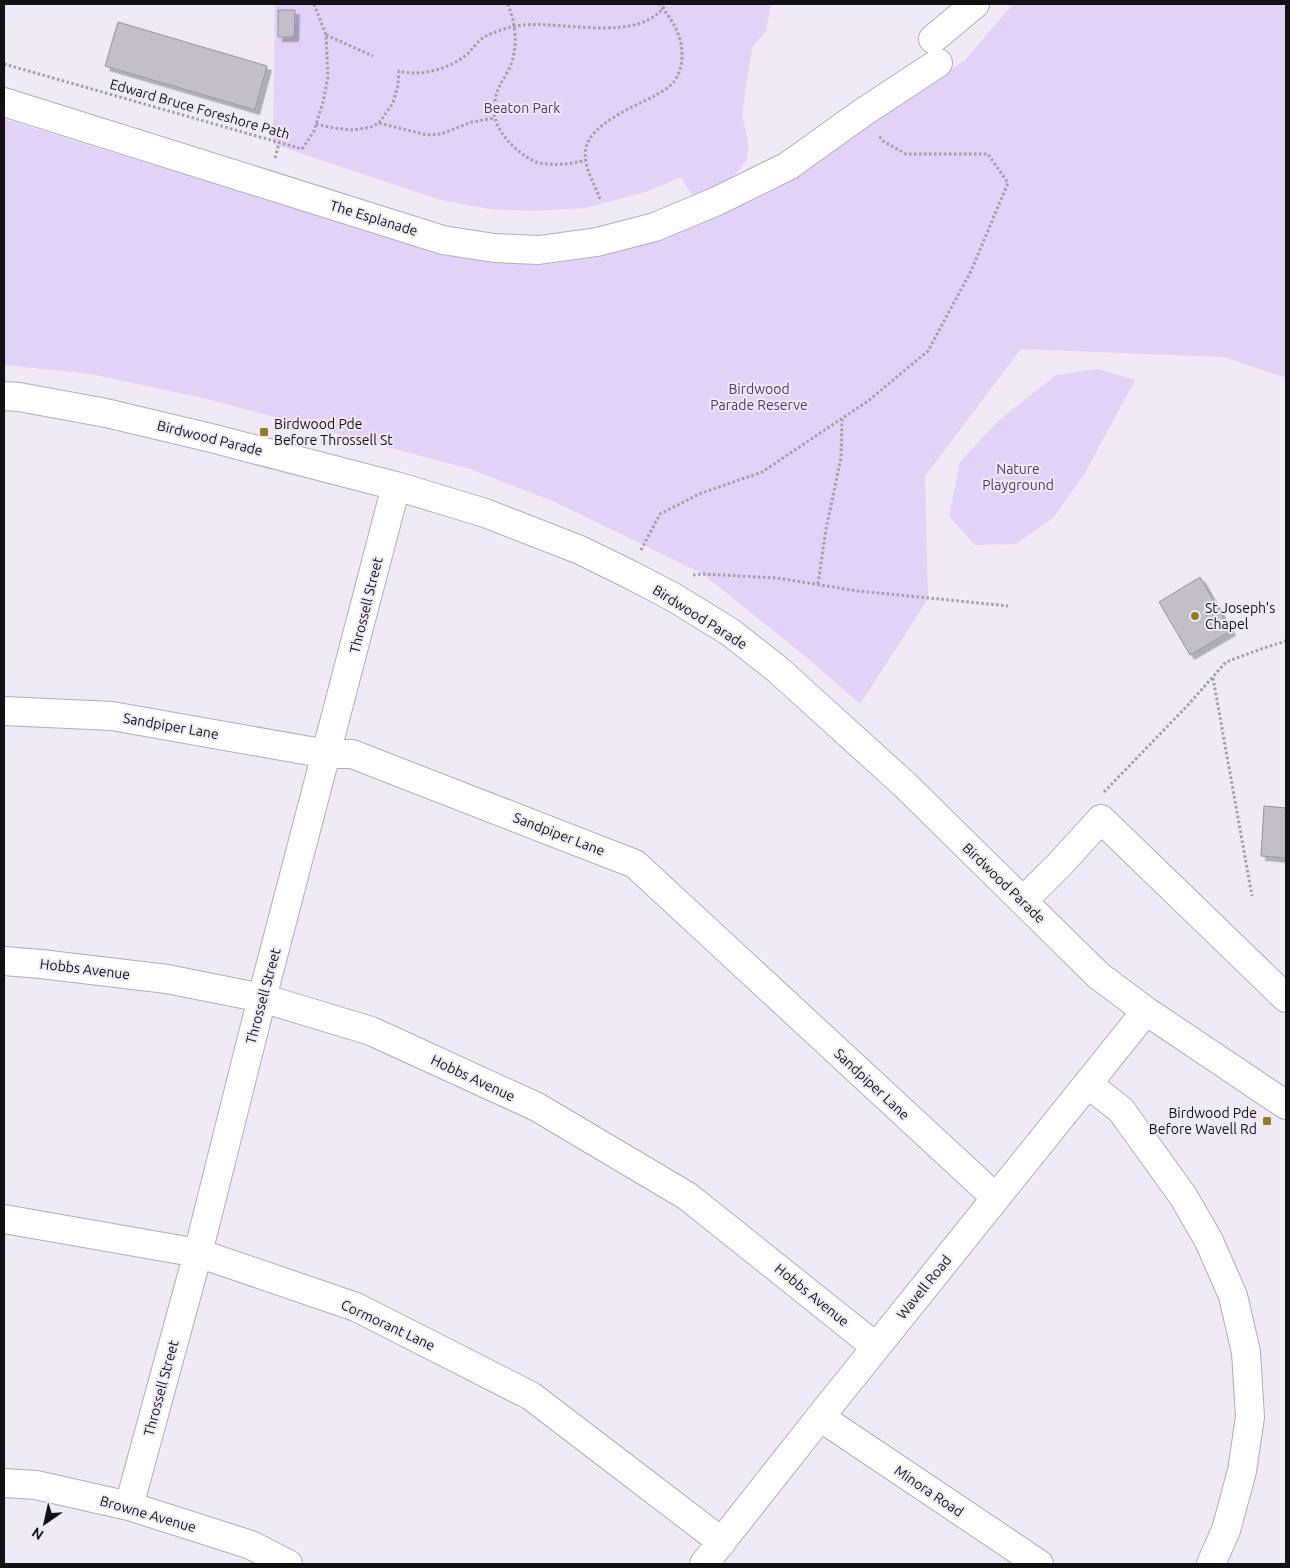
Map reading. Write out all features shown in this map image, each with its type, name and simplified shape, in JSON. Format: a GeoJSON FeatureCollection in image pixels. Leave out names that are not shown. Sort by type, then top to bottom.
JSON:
{"type":"FeatureCollection","features":[{"type":"Feature","properties":{"kind":"street","name":"The Esplanade"},"geometry":{"type":"LineString","coordinates":[[4,102],[443,240],[494,248],[539,250],[597,242],[655,227],[717,201],[788,166],[862,113],[936,51],[975,4]]}},
{"type":"Feature","properties":{"kind":"street","name":"Birdwood Parade"},"geometry":{"type":"LineString","coordinates":[[4,396],[106,413],[211,438],[396,486],[486,513],[580,550],[631,574],[673,597],[730,632],[778,669],[904,784],[1099,976],[1146,1011],[1286,1105]]}},
{"type":"Feature","properties":{"kind":"street","name":"Throssell Street"},"geometry":{"type":"LineString","coordinates":[[129,1506],[198,1253],[262,998],[396,486]]}},
{"type":"Feature","properties":{"kind":"street","name":"Sandpiper Lane"},"geometry":{"type":"LineString","coordinates":[[4,711],[112,716],[327,754],[352,754],[635,864],[996,1198]]}},
{"type":"Feature","properties":{"kind":"street"},"geometry":{"type":"LineString","coordinates":[[1023,901],[1101,819],[1286,998]]}},
{"type":"Feature","properties":{"kind":"street","name":"Hobbs Avenue"},"geometry":{"type":"LineString","coordinates":[[4,961],[167,979],[262,998],[371,1031],[538,1107],[688,1196],[876,1347]]}},
{"type":"Feature","properties":{"kind":"street","name":"Wavell Road"},"geometry":{"type":"LineString","coordinates":[[704,1564],[1146,1011]]}},
{"type":"Feature","properties":{"kind":"street"},"geometry":{"type":"LineString","coordinates":[[1088,1084],[1120,1110],[1183,1196],[1209,1241],[1233,1296],[1246,1352],[1250,1417],[1242,1471],[1226,1530],[1211,1564]]}},
{"type":"Feature","properties":{"kind":"street","name":"Cormorant Lane"},"geometry":{"type":"LineString","coordinates":[[4,1219],[198,1253],[356,1307],[531,1396],[722,1542]]}},
{"type":"Feature","properties":{"kind":"street","name":"Minora Road"},"geometry":{"type":"LineString","coordinates":[[820,1417],[1038,1564]]}},
{"type":"Feature","properties":{"kind":"street","name":"Browne Avenue"},"geometry":{"type":"LineString","coordinates":[[4,1483],[36,1485],[129,1506],[251,1545],[288,1564]]}},
{"type":"Feature","properties":{"kind":"path","name":"Edward Bruce Foreshore Path"},"geometry":{"type":"LineString","coordinates":[[4,64],[302,149],[314,132],[328,77],[326,35],[314,4]]}},
{"type":"Feature","properties":{"kind":"path"},"geometry":{"type":"LineString","coordinates":[[508,4],[513,18],[514,54],[509,70],[499,86],[495,100],[495,118],[506,139],[521,154],[539,162],[559,165],[586,160]]}},
{"type":"Feature","properties":{"kind":"path"},"geometry":{"type":"LineString","coordinates":[[600,199],[586,160],[588,140],[605,123],[662,91],[674,82],[682,66],[682,44],[671,18],[659,4]]}},
{"type":"Feature","properties":{"kind":"path"},"geometry":{"type":"LineString","coordinates":[[316,124],[354,130],[371,127],[379,123],[393,103],[398,85],[399,71],[417,73],[453,64],[466,56],[482,38],[504,28],[544,24],[610,29],[634,25],[653,17],[666,4]]}},
{"type":"Feature","properties":{"kind":"path"},"geometry":{"type":"LineString","coordinates":[[326,35],[373,56]]}},
{"type":"Feature","properties":{"kind":"path"},"geometry":{"type":"LineString","coordinates":[[641,551],[660,514],[699,494],[762,472],[868,401],[928,351],[971,271],[1008,183],[988,154],[906,154],[883,141],[862,113]]}},
{"type":"Feature","properties":{"kind":"path"},"geometry":{"type":"LineString","coordinates":[[379,123],[427,135],[441,134],[472,122],[495,118]]}},
{"type":"Feature","properties":{"kind":"path"},"geometry":{"type":"LineString","coordinates":[[818,584],[826,529],[842,458],[842,419]]}},
{"type":"Feature","properties":{"kind":"path"},"geometry":{"type":"LineString","coordinates":[[687,576],[703,574],[777,578],[858,591],[1008,606]]}},
{"type":"Feature","properties":{"kind":"path"},"geometry":{"type":"LineString","coordinates":[[1101,819],[1102,794],[1188,705],[1226,662],[1286,641]]}},
{"type":"Feature","properties":{"kind":"path"},"geometry":{"type":"LineString","coordinates":[[1213,677],[1252,896]]}},
{"type":"Feature","properties":{"kind":"green space","name":"Beaton Park"},"geometry":{"type":"Polygon","coordinates":[[[275,4],[771,4],[766,31],[752,48],[742,114],[749,147],[746,161],[736,174],[694,198],[681,177],[649,191],[585,208],[532,211],[490,209],[441,200],[273,144],[275,4]]]}},
{"type":"Feature","properties":{"kind":"green space","name":"Birdwood Parade Reserve"},"geometry":{"type":"Polygon","coordinates":[[[1013,4],[1286,4],[1286,378],[1224,357],[1021,349],[925,476],[928,599],[860,704],[811,661],[703,574],[555,502],[470,469],[207,399],[91,374],[4,365],[4,119],[443,254],[495,262],[544,265],[603,256],[663,238],[719,215],[814,162],[965,60],[1013,4]]]}},
{"type":"Feature","properties":{"kind":"green space","name":"Nature Playground"},"geometry":{"type":"Polygon","coordinates":[[[1098,369],[1135,380],[1085,473],[1054,517],[1016,544],[975,545],[949,516],[960,462],[999,420],[1056,375],[1098,369]]]}},
{"type":"Feature","properties":{"kind":"building"},"geometry":{"type":"Polygon","coordinates":[[[278,10],[295,10],[294,37],[278,37],[278,10]]]}},
{"type":"Feature","properties":{"kind":"building"},"geometry":{"type":"Polygon","coordinates":[[[118,22],[267,66],[255,110],[105,66],[118,22]]]}},
{"type":"Feature","properties":{"kind":"building","name":"St Joseph's Chapel"},"geometry":{"type":"Polygon","coordinates":[[[1200,577],[1231,631],[1190,655],[1159,602],[1200,577]]]}},
{"type":"Feature","properties":{"kind":"building"},"geometry":{"type":"Polygon","coordinates":[[[1264,806],[1286,808],[1286,858],[1261,856],[1264,806]]]}},
{"type":"Feature","properties":{"kind":"place","name":"Birdwood Pde Before Throssell St"},"geometry":{"type":"Point","coordinates":[264,432]}},
{"type":"Feature","properties":{"kind":"place","name":"St Joseph's Chapel"},"geometry":{"type":"Point","coordinates":[1195,616]}},
{"type":"Feature","properties":{"kind":"place","name":"Birdwood Pde Before Wavell Rd"},"geometry":{"type":"Point","coordinates":[1267,1121]}}]}
